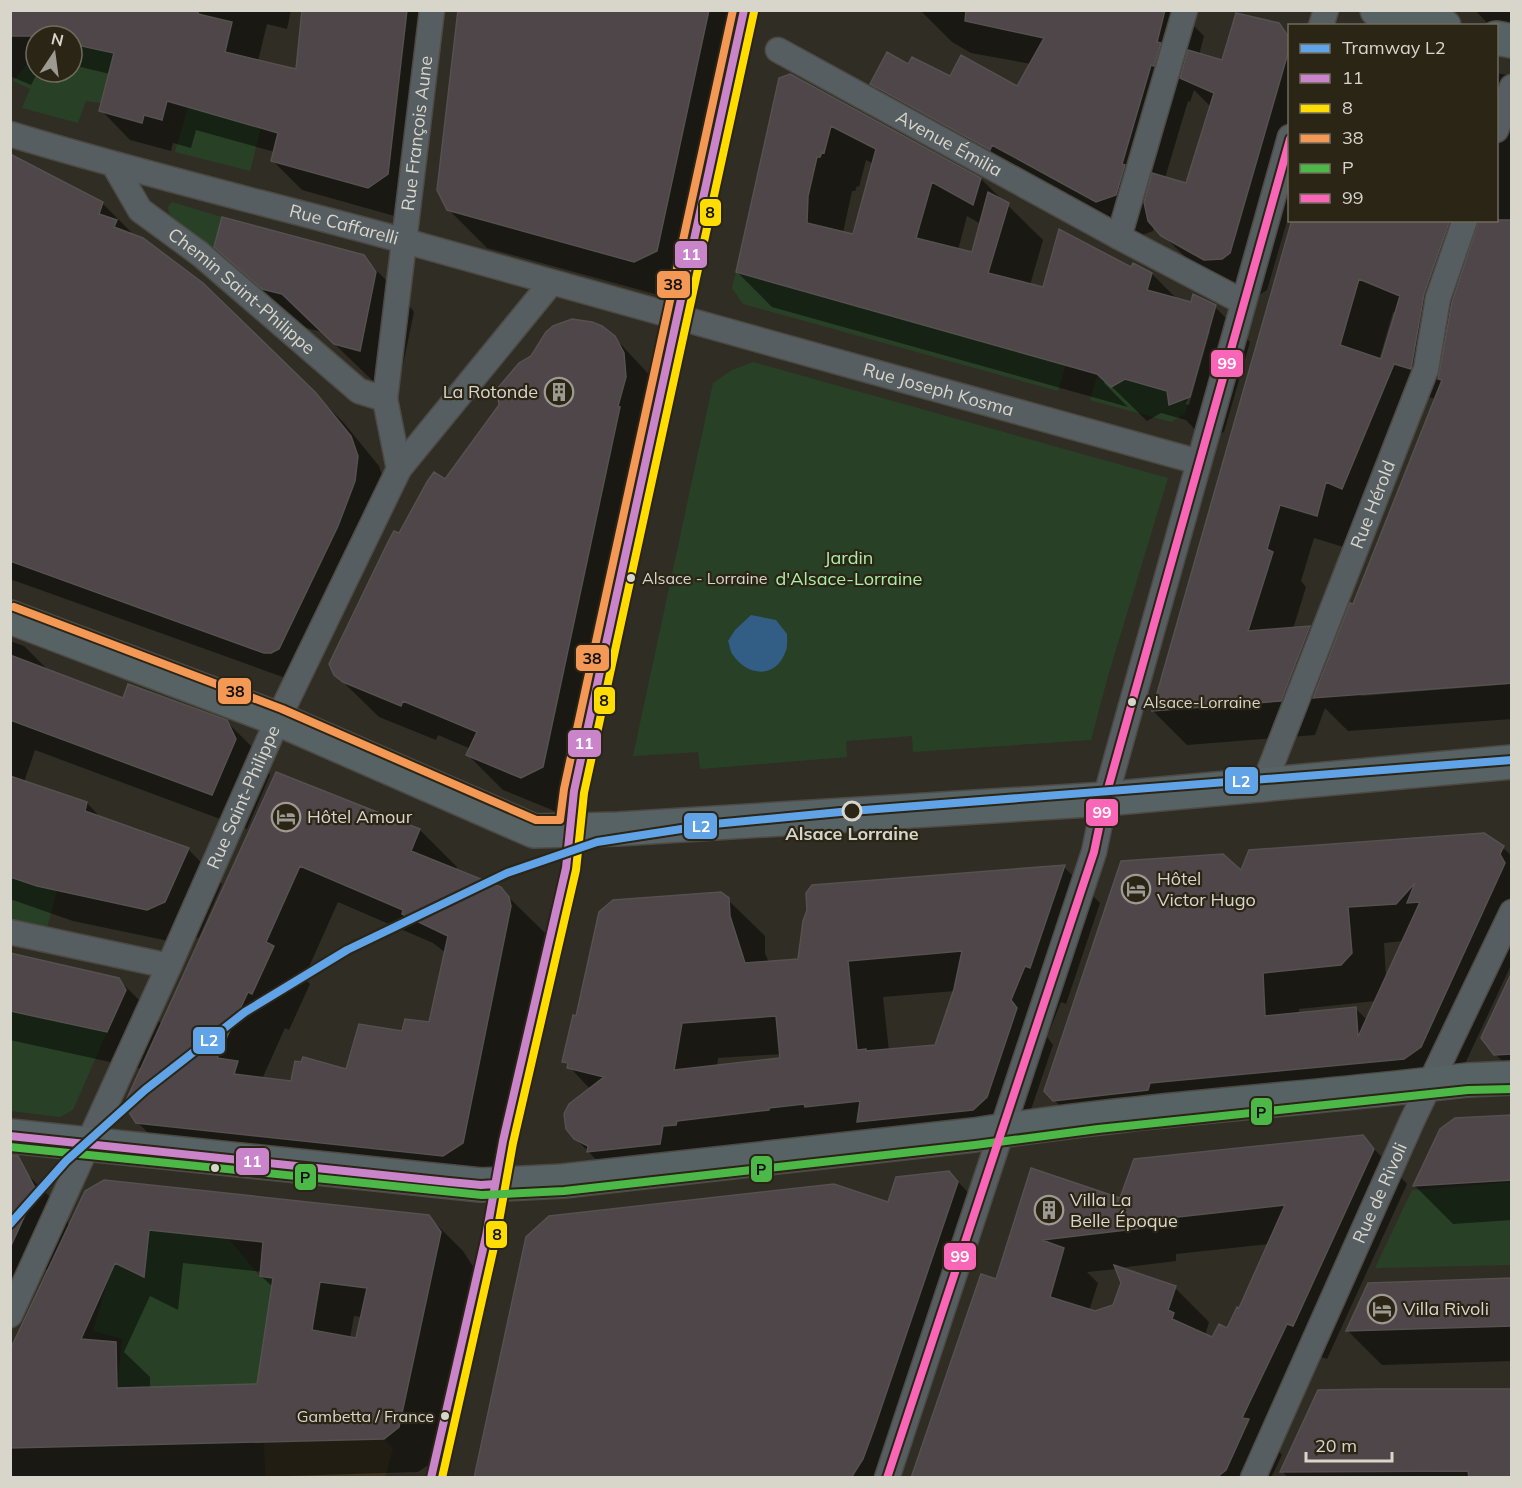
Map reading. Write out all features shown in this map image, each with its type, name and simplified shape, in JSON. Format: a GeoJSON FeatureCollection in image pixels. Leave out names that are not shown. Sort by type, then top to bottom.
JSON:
{"type":"FeatureCollection","features":[{"type":"Feature","properties":{"kind":"main road"},"geometry":{"type":"LineString","coordinates":[[1377,10],[1436,24]]}},
{"type":"Feature","properties":{"kind":"main road"},"geometry":{"type":"LineString","coordinates":[[10,616],[278,719],[534,831],[618,829],[1105,799],[1512,762]]}},
{"type":"Feature","properties":{"kind":"main road"},"geometry":{"type":"LineString","coordinates":[[10,1136],[481,1185],[575,1179],[1002,1131],[1041,1124],[1512,1078]]}},
{"type":"Feature","properties":{"kind":"street","name":"Rue François Aune"},"geometry":{"type":"LineString","coordinates":[[399,469],[385,399],[432,10]]}},
{"type":"Feature","properties":{"kind":"street"},"geometry":{"type":"LineString","coordinates":[[1119,237],[1185,10]]}},
{"type":"Feature","properties":{"kind":"street","name":"Avenue Émilia"},"geometry":{"type":"LineString","coordinates":[[778,50],[1119,237],[1243,302]]}},
{"type":"Feature","properties":{"kind":"street"},"geometry":{"type":"LineString","coordinates":[[1498,127],[1512,87]]}},
{"type":"Feature","properties":{"kind":"street","name":"Rue Caffarelli"},"geometry":{"type":"LineString","coordinates":[[10,134],[114,165],[677,316]]}},
{"type":"Feature","properties":{"kind":"street"},"geometry":{"type":"LineString","coordinates":[[887,1478],[1094,852],[1105,799],[1288,144]]}},
{"type":"Feature","properties":{"kind":"street","name":"Chemin Saint-Philippe"},"geometry":{"type":"LineString","coordinates":[[114,165],[140,210],[200,254],[359,391],[385,399]]}},
{"type":"Feature","properties":{"kind":"street","name":"Rue Hérold"},"geometry":{"type":"LineString","coordinates":[[1264,784],[1426,369],[1438,298],[1464,222]]}},
{"type":"Feature","properties":{"kind":"street","name":"Rue Saint-Philippe"},"geometry":{"type":"LineString","coordinates":[[10,1315],[169,966],[278,719],[399,469],[551,283]]}},
{"type":"Feature","properties":{"kind":"street","name":"Rue Joseph Kosma"},"geometry":{"type":"LineString","coordinates":[[677,316],[1199,462]]}},
{"type":"Feature","properties":{"kind":"street","name":"Rue de Rivoli"},"geometry":{"type":"LineString","coordinates":[[1253,1478],[1412,1121],[1512,912]]}},
{"type":"Feature","properties":{"kind":"street"},"geometry":{"type":"LineString","coordinates":[[10,932],[169,966]]}},
{"type":"Feature","properties":{"kind":"shaded area"},"geometry":{"type":"Polygon","coordinates":[[[383,1439],[393,1449],[385,1477],[265,1477],[264,1442],[383,1439]]]}},
{"type":"Feature","properties":{"kind":"green space"},"geometry":{"type":"Polygon","coordinates":[[[117,41],[101,103],[86,101],[78,123],[22,108],[30,89],[13,81],[24,68],[24,84],[84,84],[84,43],[117,41]]]}},
{"type":"Feature","properties":{"kind":"green space"},"geometry":{"type":"Polygon","coordinates":[[[188,107],[261,128],[250,171],[175,152],[188,107]]]}},
{"type":"Feature","properties":{"kind":"green space"},"geometry":{"type":"Polygon","coordinates":[[[172,202],[222,217],[213,251],[169,214],[168,207],[172,202]]]}},
{"type":"Feature","properties":{"kind":"green space"},"geometry":{"type":"Polygon","coordinates":[[[737,268],[742,274],[1066,365],[1058,391],[743,304],[732,288],[737,268]]]}},
{"type":"Feature","properties":{"kind":"green space","name":"Jardin d'Alsace-Lorraine"},"geometry":{"type":"Polygon","coordinates":[[[753,362],[1168,478],[1091,740],[913,752],[912,736],[846,741],[847,757],[700,769],[698,752],[633,756],[713,383],[732,370],[753,362]]]}},
{"type":"Feature","properties":{"kind":"green space"},"geometry":{"type":"Polygon","coordinates":[[[1097,376],[1106,379],[1109,385],[1114,385],[1120,377],[1167,391],[1168,400],[1172,403],[1179,399],[1188,402],[1185,414],[1171,422],[1090,400],[1097,376]]]}},
{"type":"Feature","properties":{"kind":"green space"},"geometry":{"type":"Polygon","coordinates":[[[79,828],[47,928],[11,919],[10,877],[41,888],[56,845],[79,828]]]}},
{"type":"Feature","properties":{"kind":"green space"},"geometry":{"type":"Polygon","coordinates":[[[11,1011],[107,1032],[73,1110],[60,1117],[11,1111],[11,1011]]]}},
{"type":"Feature","properties":{"kind":"green space"},"geometry":{"type":"Polygon","coordinates":[[[1511,1182],[1511,1265],[1375,1268],[1412,1190],[1511,1182]]]}},
{"type":"Feature","properties":{"kind":"green space"},"geometry":{"type":"Polygon","coordinates":[[[149,1230],[228,1238],[260,1276],[273,1278],[262,1347],[263,1384],[117,1388],[122,1339],[93,1331],[113,1261],[144,1277],[149,1230]]]}},
{"type":"Feature","properties":{"kind":"water"},"geometry":{"type":"Polygon","coordinates":[[[751,615],[776,620],[787,634],[785,653],[775,667],[768,671],[753,670],[739,662],[732,654],[728,641],[735,630],[751,615]]]}},
{"type":"Feature","properties":{"kind":"building"},"geometry":{"type":"Polygon","coordinates":[[[10,10],[198,10],[198,14],[232,22],[225,52],[296,69],[302,10],[407,10],[388,174],[368,188],[271,161],[278,133],[167,101],[162,120],[144,115],[142,123],[99,111],[114,53],[84,47],[84,24],[24,24],[24,36],[10,36],[10,10]]]}},
{"type":"Feature","properties":{"kind":"building"},"geometry":{"type":"Polygon","coordinates":[[[458,10],[709,10],[657,251],[634,262],[447,210],[437,190],[458,10]]]}},
{"type":"Feature","properties":{"kind":"building"},"geometry":{"type":"Polygon","coordinates":[[[966,10],[1165,10],[1157,42],[1161,43],[1154,66],[1151,65],[1122,164],[1125,165],[1116,195],[1096,202],[992,145],[990,150],[870,84],[887,52],[908,64],[912,57],[950,76],[961,55],[1017,86],[1044,38],[965,21],[966,10]]]}},
{"type":"Feature","properties":{"kind":"building"},"geometry":{"type":"Polygon","coordinates":[[[1236,13],[1279,23],[1288,36],[1288,53],[1230,253],[1222,259],[1204,260],[1161,236],[1148,221],[1144,202],[1152,173],[1186,183],[1214,93],[1180,78],[1188,50],[1222,60],[1236,13]]]}},
{"type":"Feature","properties":{"kind":"building"},"geometry":{"type":"Polygon","coordinates":[[[790,74],[981,178],[973,205],[932,182],[916,238],[972,252],[988,192],[1009,203],[988,273],[1043,287],[1059,229],[1131,267],[1133,263],[1152,273],[1147,290],[1191,302],[1193,294],[1216,305],[1190,397],[1169,405],[1167,391],[1125,379],[1111,387],[1097,374],[736,272],[779,78],[790,74]],[[831,126],[824,153],[822,152],[820,157],[817,157],[808,196],[807,223],[853,234],[876,149],[831,126]]]}},
{"type":"Feature","properties":{"kind":"building"},"geometry":{"type":"Polygon","coordinates":[[[10,154],[103,202],[99,214],[117,220],[114,227],[143,238],[203,283],[316,393],[351,436],[358,456],[355,481],[338,526],[279,649],[271,653],[264,653],[10,561],[10,154]]]}},
{"type":"Feature","properties":{"kind":"building"},"geometry":{"type":"Polygon","coordinates":[[[222,217],[364,255],[376,272],[360,351],[334,344],[282,294],[262,289],[214,247],[222,217]]]}},
{"type":"Feature","properties":{"kind":"building"},"geometry":{"type":"Polygon","coordinates":[[[1512,220],[1512,683],[1313,698],[1442,380],[1438,379],[1452,302],[1478,222],[1512,220]]]}},
{"type":"Feature","properties":{"kind":"building"},"geometry":{"type":"Polygon","coordinates":[[[1291,222],[1449,222],[1424,294],[1411,369],[1394,364],[1342,489],[1326,482],[1317,516],[1280,505],[1267,549],[1273,552],[1248,631],[1310,626],[1281,701],[1152,711],[1291,222]],[[1359,279],[1340,345],[1381,359],[1400,296],[1359,279]]]}},
{"type":"Feature","properties":{"kind":"building"},"geometry":{"type":"Polygon","coordinates":[[[572,319],[592,322],[615,336],[624,353],[626,377],[543,767],[521,778],[466,755],[477,732],[403,701],[401,706],[343,682],[334,675],[329,664],[389,540],[394,531],[399,533],[434,472],[445,479],[499,405],[497,389],[519,363],[531,356],[546,332],[553,326],[572,319]]]}},
{"type":"Feature","properties":{"kind":"building"},"geometry":{"type":"Polygon","coordinates":[[[10,655],[123,698],[128,684],[227,720],[236,739],[212,795],[10,720],[10,655]]]}},
{"type":"Feature","properties":{"kind":"building"},"geometry":{"type":"Polygon","coordinates":[[[276,772],[420,829],[411,851],[501,887],[509,897],[511,906],[463,1143],[443,1156],[136,1123],[124,1105],[276,772]],[[300,866],[266,942],[274,946],[252,994],[248,992],[217,1058],[238,1061],[234,1074],[291,1081],[295,1061],[301,1062],[303,1057],[346,1069],[359,1024],[402,1031],[405,1019],[429,1022],[448,936],[402,914],[403,910],[300,866]]]}},
{"type":"Feature","properties":{"kind":"building"},"geometry":{"type":"Polygon","coordinates":[[[10,776],[87,802],[85,811],[189,848],[165,902],[147,910],[37,886],[10,877],[10,776]]]}},
{"type":"Feature","properties":{"kind":"building"},"geometry":{"type":"Polygon","coordinates":[[[1484,833],[1504,846],[1500,854],[1505,863],[1421,1047],[1404,1059],[1150,1083],[1148,1090],[1053,1101],[1044,1091],[1121,861],[1223,854],[1241,870],[1249,850],[1484,833]],[[1415,883],[1396,904],[1348,907],[1352,953],[1341,965],[1263,973],[1265,1016],[1356,1007],[1358,1037],[1420,902],[1407,903],[1415,883]]]}},
{"type":"Feature","properties":{"kind":"building"},"geometry":{"type":"Polygon","coordinates":[[[1065,865],[1030,968],[1025,966],[1011,1000],[1017,1008],[987,1097],[973,1110],[857,1122],[860,1101],[769,1108],[769,1110],[677,1121],[676,1125],[663,1126],[660,1144],[587,1152],[588,1146],[574,1139],[566,1129],[564,1114],[569,1104],[604,1077],[567,1068],[568,1063],[562,1062],[573,1015],[576,1016],[599,912],[613,900],[721,892],[729,898],[730,916],[745,963],[798,959],[803,921],[807,910],[806,893],[812,885],[1065,865]],[[962,951],[848,961],[857,1050],[935,1045],[954,989],[962,951]],[[776,1016],[682,1023],[674,1070],[780,1058],[776,1016]]]}},
{"type":"Feature","properties":{"kind":"building"},"geometry":{"type":"Polygon","coordinates":[[[10,953],[119,978],[126,990],[107,1032],[10,1011],[10,953]]]}},
{"type":"Feature","properties":{"kind":"building"},"geometry":{"type":"Polygon","coordinates":[[[1512,972],[1512,1054],[1494,1055],[1481,1038],[1512,972]]]}},
{"type":"Feature","properties":{"kind":"building"},"geometry":{"type":"Polygon","coordinates":[[[1512,1115],[1512,1180],[1413,1186],[1440,1129],[1455,1118],[1512,1115]]]}},
{"type":"Feature","properties":{"kind":"building"},"geometry":{"type":"Polygon","coordinates":[[[1363,1135],[1374,1149],[1293,1326],[1287,1324],[1242,1418],[1249,1419],[1226,1470],[1216,1478],[911,1478],[981,1274],[996,1279],[1031,1168],[1120,1198],[1134,1159],[1363,1135]],[[1285,1205],[1142,1221],[1143,1228],[1042,1240],[1064,1248],[1050,1297],[1095,1311],[1113,1305],[1121,1283],[1114,1265],[1176,1286],[1168,1310],[1174,1313],[1172,1319],[1212,1337],[1219,1324],[1227,1328],[1237,1307],[1239,1308],[1285,1205]]]}},
{"type":"Feature","properties":{"kind":"building"},"geometry":{"type":"Polygon","coordinates":[[[10,1155],[18,1156],[35,1188],[35,1193],[10,1248],[10,1155]]]}},
{"type":"Feature","properties":{"kind":"building"},"geometry":{"type":"Polygon","coordinates":[[[949,1171],[958,1182],[874,1429],[863,1459],[851,1478],[474,1478],[526,1237],[549,1216],[834,1184],[888,1202],[896,1177],[949,1171]]]}},
{"type":"Feature","properties":{"kind":"building"},"geometry":{"type":"Polygon","coordinates":[[[104,1180],[429,1215],[441,1232],[399,1427],[384,1439],[10,1448],[10,1350],[85,1191],[104,1180]],[[149,1230],[144,1277],[115,1263],[81,1339],[116,1342],[117,1388],[257,1384],[273,1278],[260,1276],[263,1242],[149,1230]],[[320,1282],[312,1330],[356,1338],[367,1288],[320,1282]]]}},
{"type":"Feature","properties":{"kind":"building"},"geometry":{"type":"Polygon","coordinates":[[[1512,1278],[1512,1326],[1346,1331],[1368,1283],[1512,1278]]]}},
{"type":"Feature","properties":{"kind":"building"},"geometry":{"type":"Polygon","coordinates":[[[1512,1389],[1512,1478],[1469,1478],[1468,1471],[1280,1472],[1318,1390],[1512,1389]]]}},
{"type":"Feature","properties":{"kind":"tram line","name":"L2"},"geometry":{"type":"LineString","coordinates":[[10,1224],[66,1161],[145,1090],[245,1012],[347,950],[507,873],[597,842],[714,824],[851,811],[1512,760]]}},
{"type":"Feature","properties":{"kind":"transit line","name":"38"},"geometry":{"type":"LineString","coordinates":[[14,607],[282,709],[536,820],[560,820],[564,789],[733,10]]}},
{"type":"Feature","properties":{"kind":"transit line","name":"11"},"geometry":{"type":"LineString","coordinates":[[431,1478],[486,1236],[503,1141],[566,868],[574,791],[744,10]]}},
{"type":"Feature","properties":{"kind":"transit line","name":"8"},"geometry":{"type":"LineString","coordinates":[[442,1478],[496,1238],[513,1143],[576,870],[584,793],[754,12]]}},
{"type":"Feature","properties":{"kind":"transit line","name":"99"},"geometry":{"type":"LineString","coordinates":[[887,1478],[1094,852],[1105,799],[1288,146]]}},
{"type":"Feature","properties":{"kind":"transit line","name":"P"},"geometry":{"type":"LineString","coordinates":[[10,1147],[482,1195],[564,1191],[1098,1129],[1468,1090],[1512,1089]]}},
{"type":"Feature","properties":{"kind":"transit line","name":"11"},"geometry":{"type":"LineString","coordinates":[[10,1136],[449,1182],[495,1184]]}},
{"type":"Feature","properties":{"kind":"place","name":"La Rotonde"},"geometry":{"type":"Point","coordinates":[559,392]}},
{"type":"Feature","properties":{"kind":"place","name":"Alsace - Lorraine"},"geometry":{"type":"Point","coordinates":[631,578]}},
{"type":"Feature","properties":{"kind":"place","name":"Alsace-Lorraine"},"geometry":{"type":"Point","coordinates":[1132,702]}},
{"type":"Feature","properties":{"kind":"place","name":"Alsace Lorraine"},"geometry":{"type":"Point","coordinates":[852,811]}},
{"type":"Feature","properties":{"kind":"place","name":"Hôtel Amour"},"geometry":{"type":"Point","coordinates":[286,817]}},
{"type":"Feature","properties":{"kind":"place","name":"Hôtel Victor Hugo"},"geometry":{"type":"Point","coordinates":[1136,889]}},
{"type":"Feature","properties":{"kind":"place","name":"Villa La Belle Époque"},"geometry":{"type":"Point","coordinates":[1049,1210]}},
{"type":"Feature","properties":{"kind":"place","name":"Villa Rivoli"},"geometry":{"type":"Point","coordinates":[1382,1309]}},
{"type":"Feature","properties":{"kind":"place","name":"Gambetta / France"},"geometry":{"type":"Point","coordinates":[445,1416]}}]}
